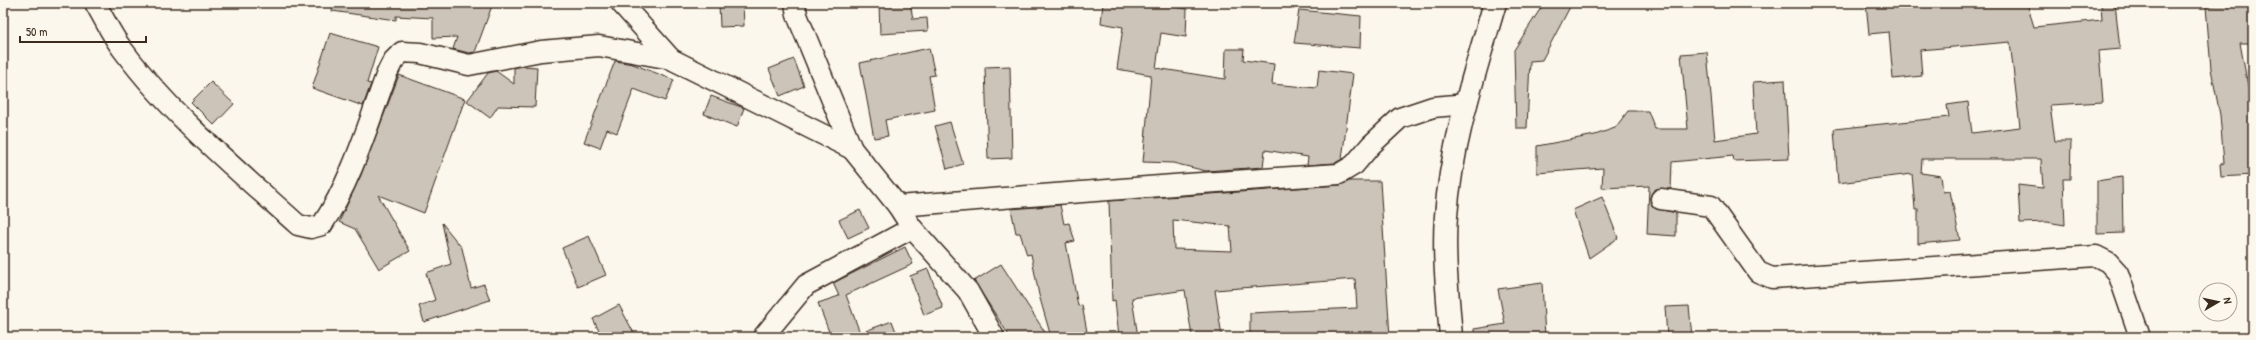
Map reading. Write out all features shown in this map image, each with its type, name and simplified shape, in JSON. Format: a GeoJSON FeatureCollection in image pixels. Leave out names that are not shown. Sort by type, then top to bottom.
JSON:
{"type":"FeatureCollection","features":[{"type":"Feature","properties":{"kind":"highway"},"geometry":{"type":"LineString","coordinates":[[1451,337],[1445,265],[1446,216],[1452,164],[1495,3]]}},
{"type":"Feature","properties":{"kind":"street"},"geometry":{"type":"LineString","coordinates":[[95,3],[122,50],[162,95],[215,150],[298,225],[311,228],[322,225],[330,212],[356,156],[386,73],[393,61],[402,52],[420,53],[470,64],[542,51],[598,46],[670,59],[852,149]]}},
{"type":"Feature","properties":{"kind":"street"},"geometry":{"type":"LineString","coordinates":[[621,3],[670,59]]}},
{"type":"Feature","properties":{"kind":"street"},"geometry":{"type":"LineString","coordinates":[[795,3],[797,15],[852,149],[898,206],[912,228],[968,291],[994,337]]}},
{"type":"Feature","properties":{"kind":"street"},"geometry":{"type":"LineString","coordinates":[[898,206],[1339,174],[1354,165],[1400,118],[1433,106],[1467,104]]}},
{"type":"Feature","properties":{"kind":"street"},"geometry":{"type":"LineString","coordinates":[[1661,199],[1711,206],[1758,272],[1772,278],[2096,256],[2108,262],[2118,273],[2140,337]]}},
{"type":"Feature","properties":{"kind":"street"},"geometry":{"type":"LineString","coordinates":[[763,337],[806,285],[912,228]]}},
{"type":"Feature","properties":{"kind":"building"},"geometry":{"type":"Polygon","coordinates":[[[333,3],[493,3],[475,52],[469,53],[453,49],[457,37],[433,38],[433,18],[396,16],[396,20],[332,11],[333,3]]]}},
{"type":"Feature","properties":{"kind":"building"},"geometry":{"type":"Polygon","coordinates":[[[719,3],[743,3],[744,26],[720,27],[719,3]]]}},
{"type":"Feature","properties":{"kind":"building"},"geometry":{"type":"Polygon","coordinates":[[[879,3],[910,3],[913,19],[927,18],[928,31],[880,34],[879,3]]]}},
{"type":"Feature","properties":{"kind":"building"},"geometry":{"type":"Polygon","coordinates":[[[1103,3],[1152,3],[1187,9],[1186,37],[1161,33],[1156,68],[1225,79],[1226,49],[1244,49],[1243,60],[1274,64],[1272,84],[1317,88],[1319,70],[1353,74],[1342,159],[1335,163],[1307,165],[1308,157],[1265,150],[1263,167],[1206,171],[1173,163],[1143,162],[1151,75],[1117,69],[1123,27],[1101,23],[1103,3]]]}},
{"type":"Feature","properties":{"kind":"building"},"geometry":{"type":"Polygon","coordinates":[[[1544,3],[1572,3],[1542,60],[1530,61],[1527,128],[1516,128],[1514,50],[1544,3]]]}},
{"type":"Feature","properties":{"kind":"building"},"geometry":{"type":"Polygon","coordinates":[[[1866,3],[2027,3],[2034,27],[2102,20],[2101,3],[2115,3],[2120,49],[2099,51],[2103,102],[2050,105],[2055,141],[2071,141],[2070,179],[2063,179],[2065,225],[2047,222],[2020,223],[2018,185],[2043,188],[2041,159],[1922,159],[1921,173],[1941,176],[1943,192],[1950,191],[1960,240],[1918,244],[1918,209],[1915,209],[1912,174],[1838,183],[1834,129],[1949,117],[1947,105],[1968,102],[1972,133],[2020,127],[2010,42],[1920,50],[1922,76],[1893,79],[1889,32],[1869,34],[1866,3]]]}},
{"type":"Feature","properties":{"kind":"building"},"geometry":{"type":"Polygon","coordinates":[[[2228,3],[2253,3],[2253,43],[2240,43],[2253,113],[2253,175],[2221,177],[2220,164],[2224,163],[2220,115],[2211,69],[2206,6],[2228,3]]]}},
{"type":"Feature","properties":{"kind":"building"},"geometry":{"type":"Polygon","coordinates":[[[1299,10],[1361,16],[1360,48],[1294,43],[1299,10]]]}},
{"type":"Feature","properties":{"kind":"building"},"geometry":{"type":"Polygon","coordinates":[[[330,33],[378,47],[367,83],[371,84],[363,106],[312,88],[330,33]]]}},
{"type":"Feature","properties":{"kind":"building"},"geometry":{"type":"Polygon","coordinates":[[[929,48],[935,75],[929,76],[935,110],[885,120],[888,136],[874,138],[860,63],[929,48]]]}},
{"type":"Feature","properties":{"kind":"building"},"geometry":{"type":"Polygon","coordinates":[[[1707,52],[1715,140],[1756,134],[1753,82],[1785,80],[1789,159],[1734,161],[1733,156],[1672,162],[1671,189],[1656,189],[1650,198],[1654,208],[1676,213],[1676,236],[1647,234],[1649,186],[1602,188],[1603,168],[1537,173],[1537,146],[1595,135],[1615,128],[1628,111],[1648,111],[1655,129],[1688,129],[1681,54],[1707,52]]]}},
{"type":"Feature","properties":{"kind":"building"},"geometry":{"type":"Polygon","coordinates":[[[794,59],[804,86],[780,96],[769,69],[794,59]]]}},
{"type":"Feature","properties":{"kind":"building"},"geometry":{"type":"Polygon","coordinates":[[[615,61],[633,64],[674,80],[665,101],[634,89],[617,133],[607,129],[600,148],[584,142],[615,61]]]}},
{"type":"Feature","properties":{"kind":"building"},"geometry":{"type":"Polygon","coordinates":[[[523,66],[537,67],[535,107],[498,106],[490,118],[467,101],[488,73],[496,71],[514,84],[514,68],[523,66]]]}},
{"type":"Feature","properties":{"kind":"building"},"geometry":{"type":"Polygon","coordinates":[[[1010,66],[1012,158],[988,159],[985,67],[1010,66]]]}},
{"type":"Feature","properties":{"kind":"building"},"geometry":{"type":"Polygon","coordinates":[[[399,75],[465,99],[424,213],[378,195],[410,251],[379,269],[355,229],[339,222],[361,175],[399,75]]]}},
{"type":"Feature","properties":{"kind":"building"},"geometry":{"type":"Polygon","coordinates":[[[211,82],[234,104],[214,125],[191,102],[211,82]]]}},
{"type":"Feature","properties":{"kind":"building"},"geometry":{"type":"Polygon","coordinates":[[[711,96],[744,108],[737,127],[704,114],[711,96]]]}},
{"type":"Feature","properties":{"kind":"building"},"geometry":{"type":"Polygon","coordinates":[[[950,122],[963,164],[947,169],[935,126],[950,122]]]}},
{"type":"Feature","properties":{"kind":"building"},"geometry":{"type":"Polygon","coordinates":[[[2122,177],[2123,233],[2097,234],[2097,181],[2122,177]]]}},
{"type":"Feature","properties":{"kind":"building"},"geometry":{"type":"Polygon","coordinates":[[[1350,181],[1380,181],[1390,337],[1325,337],[1325,333],[1250,337],[1250,313],[1357,308],[1355,279],[1215,290],[1222,337],[1192,337],[1185,290],[1132,298],[1138,337],[1119,337],[1115,300],[1112,301],[1109,201],[1340,185],[1350,181]],[[1173,220],[1174,249],[1232,251],[1230,226],[1173,220]]]}},
{"type":"Feature","properties":{"kind":"building"},"geometry":{"type":"Polygon","coordinates":[[[1602,197],[1618,238],[1589,258],[1573,210],[1602,197]]]}},
{"type":"Feature","properties":{"kind":"building"},"geometry":{"type":"Polygon","coordinates":[[[1060,205],[1064,224],[1069,223],[1075,241],[1066,243],[1078,306],[1082,305],[1088,337],[1051,337],[1039,295],[1031,254],[1027,255],[1020,233],[1016,233],[1011,209],[1060,205]]]}},
{"type":"Feature","properties":{"kind":"building"},"geometry":{"type":"Polygon","coordinates":[[[860,210],[869,228],[848,238],[839,220],[860,210]]]}},
{"type":"Feature","properties":{"kind":"building"},"geometry":{"type":"Polygon","coordinates":[[[442,223],[462,248],[471,288],[484,284],[490,300],[424,322],[419,306],[435,300],[426,273],[451,264],[442,223]]]}},
{"type":"Feature","properties":{"kind":"building"},"geometry":{"type":"Polygon","coordinates":[[[589,236],[606,275],[578,287],[562,248],[589,236]]]}},
{"type":"Feature","properties":{"kind":"building"},"geometry":{"type":"Polygon","coordinates":[[[905,247],[913,264],[846,295],[860,333],[892,321],[898,337],[831,337],[818,303],[839,296],[833,283],[905,247]]]}},
{"type":"Feature","properties":{"kind":"building"},"geometry":{"type":"Polygon","coordinates":[[[1001,264],[1048,337],[1010,337],[990,306],[974,281],[1001,264]]]}},
{"type":"Feature","properties":{"kind":"building"},"geometry":{"type":"Polygon","coordinates":[[[928,269],[943,308],[924,315],[910,276],[928,269]]]}},
{"type":"Feature","properties":{"kind":"building"},"geometry":{"type":"Polygon","coordinates":[[[1542,283],[1545,337],[1474,337],[1474,329],[1505,324],[1498,289],[1542,283]]]}},
{"type":"Feature","properties":{"kind":"building"},"geometry":{"type":"Polygon","coordinates":[[[619,305],[636,337],[602,337],[593,319],[619,305]]]}},
{"type":"Feature","properties":{"kind":"building"},"geometry":{"type":"Polygon","coordinates":[[[1689,306],[1692,337],[1667,337],[1665,307],[1689,306]]]}}]}
